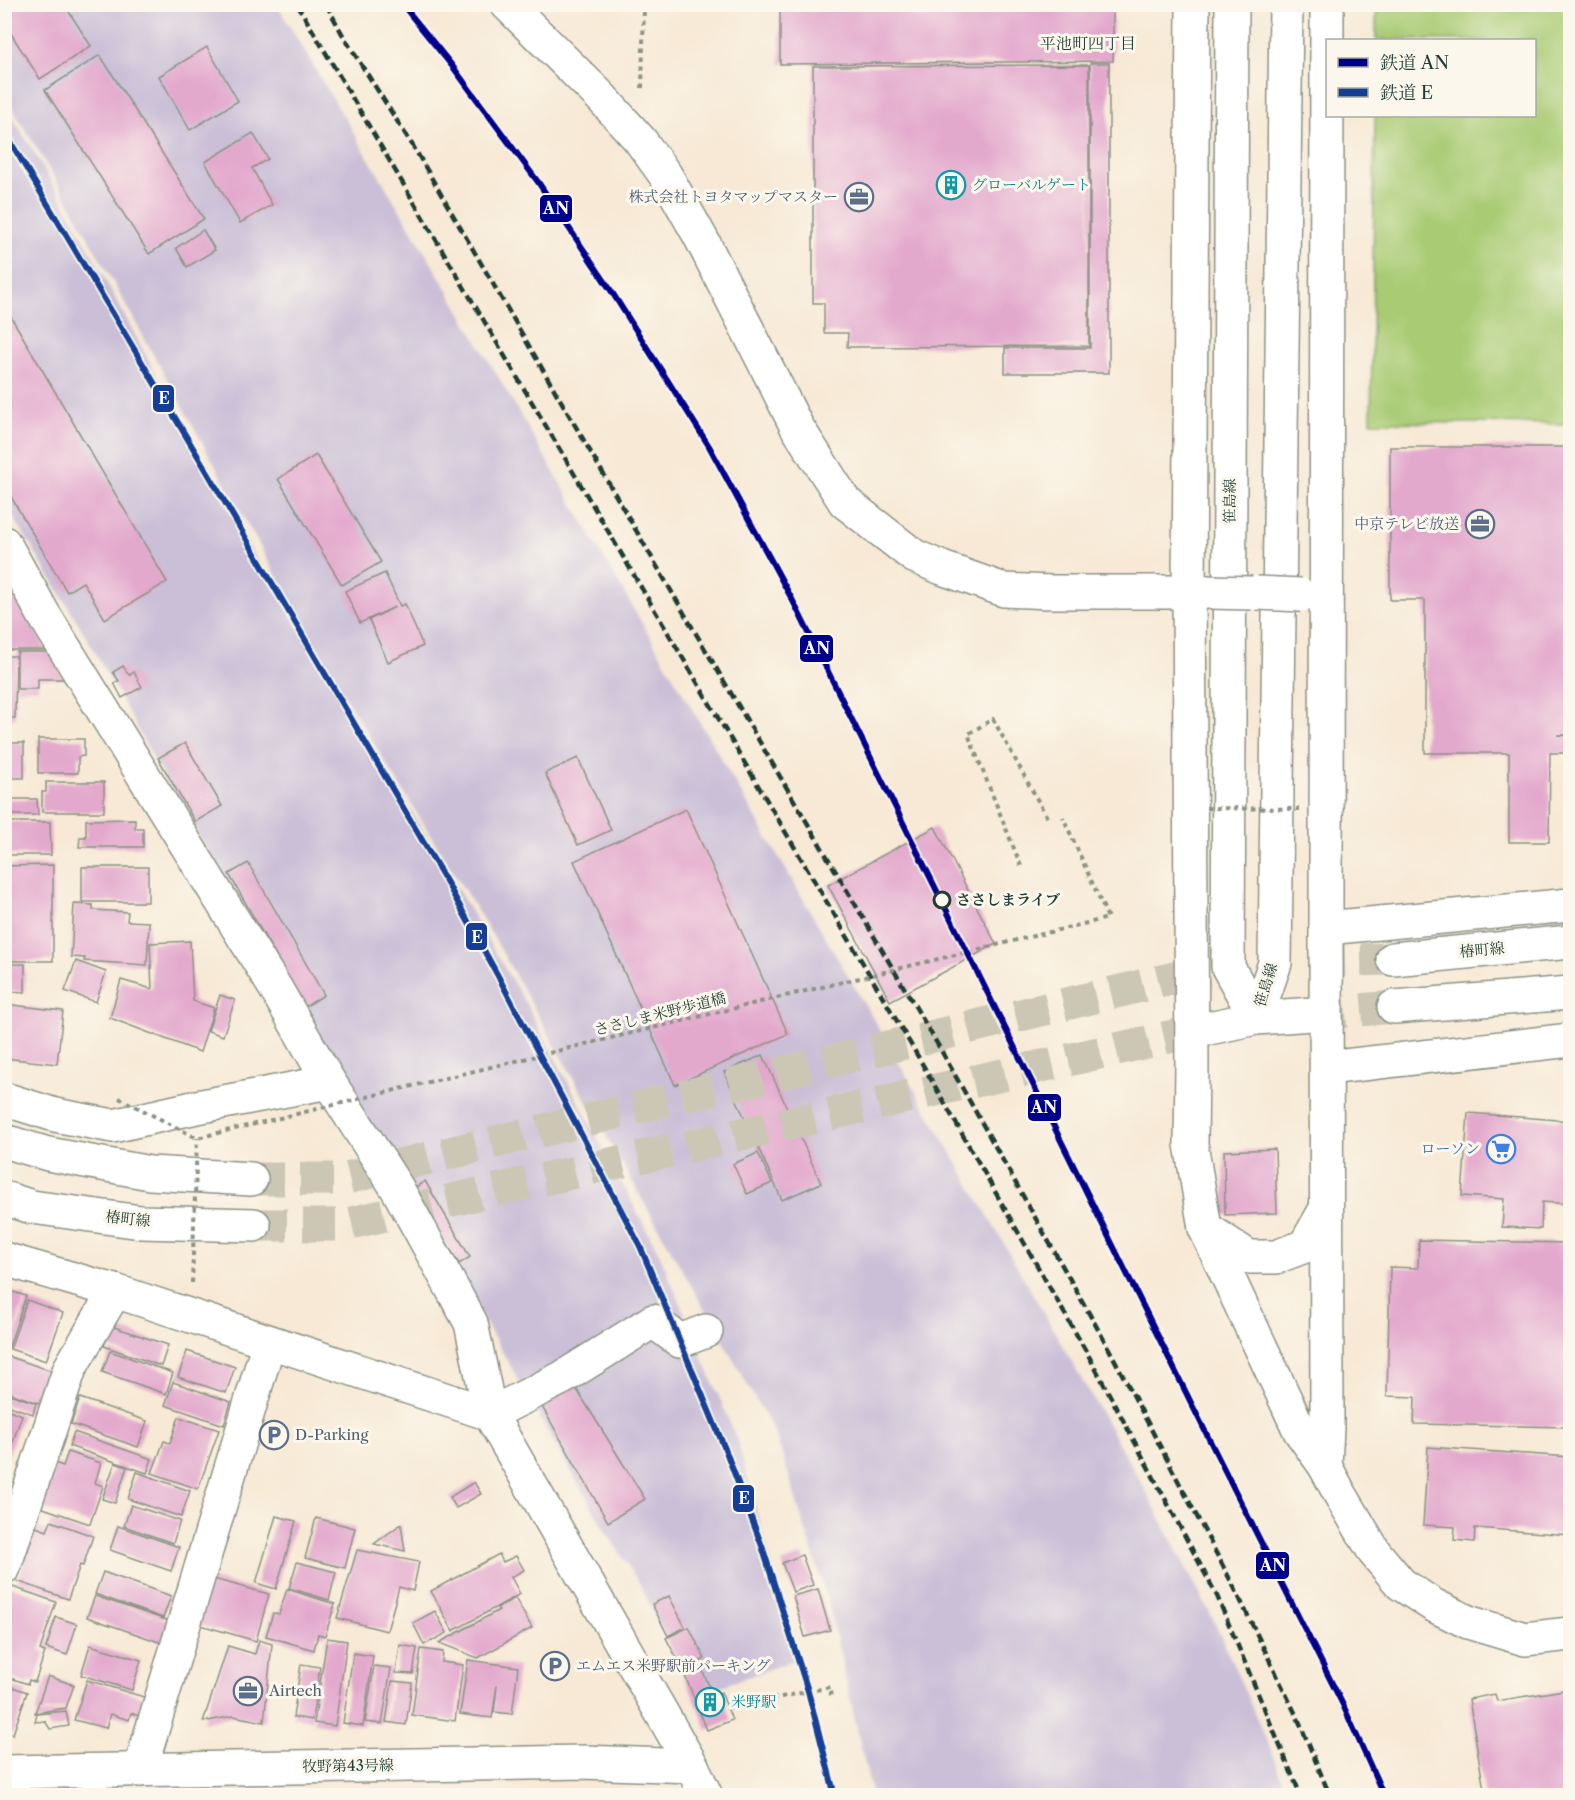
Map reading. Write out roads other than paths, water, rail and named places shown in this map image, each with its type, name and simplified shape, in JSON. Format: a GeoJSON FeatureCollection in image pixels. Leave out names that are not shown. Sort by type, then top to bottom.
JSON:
{"type":"FeatureCollection","features":[{"type":"Feature","properties":{"kind":"street"},"geometry":{"type":"LineString","coordinates":[[507,4],[640,140],[666,176],[701,238],[797,427],[845,502],[914,556],[1004,590],[1198,591],[1314,596]]}},
{"type":"Feature","properties":{"kind":"street"},"geometry":{"type":"LineString","coordinates":[[1193,4],[1198,591],[1191,1144],[1204,1228],[1300,1431],[1325,1466],[1375,1553],[1401,1584],[1433,1605],[1468,1622],[1526,1639],[1570,1634]]}},
{"type":"Feature","properties":{"kind":"street","name":"笹島線"},"geometry":{"type":"LineString","coordinates":[[1233,4],[1217,968],[1256,1018]]}},
{"type":"Feature","properties":{"kind":"street","name":"笹島線"},"geometry":{"type":"LineString","coordinates":[[1256,1018],[1275,963],[1286,4]]}},
{"type":"Feature","properties":{"kind":"street"},"geometry":{"type":"LineString","coordinates":[[1326,39],[1327,4]]}},
{"type":"Feature","properties":{"kind":"street"},"geometry":{"type":"LineString","coordinates":[[1325,1466],[1327,1428],[1326,928],[1314,596],[1326,50]]}},
{"type":"Feature","properties":{"kind":"street"},"geometry":{"type":"LineString","coordinates":[[4,543],[44,615],[276,989],[329,1082],[397,1188],[471,1323],[490,1414],[692,1766],[706,1796]]}},
{"type":"Feature","properties":{"kind":"street"},"geometry":{"type":"LineString","coordinates":[[1326,928],[1570,905]]}},
{"type":"Feature","properties":{"kind":"street","name":"椿町線"},"geometry":{"type":"LineString","coordinates":[[1393,959],[1570,942]]}},
{"type":"Feature","properties":{"kind":"street"},"geometry":{"type":"LineString","coordinates":[[1217,968],[1312,961]]}},
{"type":"Feature","properties":{"kind":"street"},"geometry":{"type":"LineString","coordinates":[[1394,1007],[1570,993]]}},
{"type":"Feature","properties":{"kind":"street"},"geometry":{"type":"LineString","coordinates":[[1209,1028],[1256,1018],[1313,1014]]}},
{"type":"Feature","properties":{"kind":"street"},"geometry":{"type":"LineString","coordinates":[[1327,1068],[1570,1040]]}},
{"type":"Feature","properties":{"kind":"street"},"geometry":{"type":"LineString","coordinates":[[4,1099],[55,1115],[113,1126],[197,1107],[329,1082]]}},
{"type":"Feature","properties":{"kind":"street"},"geometry":{"type":"LineString","coordinates":[[4,1141],[48,1154],[150,1173],[251,1179]]}},
{"type":"Feature","properties":{"kind":"street","name":"椿町線"},"geometry":{"type":"LineString","coordinates":[[4,1198],[32,1207],[141,1222],[254,1225]]}},
{"type":"Feature","properties":{"kind":"street"},"geometry":{"type":"LineString","coordinates":[[1204,1228],[1249,1257],[1276,1257],[1305,1246],[1326,1209]]}},
{"type":"Feature","properties":{"kind":"street"},"geometry":{"type":"LineString","coordinates":[[4,1259],[115,1291],[490,1414],[562,1378],[653,1321],[680,1341],[706,1332]]}},
{"type":"Feature","properties":{"kind":"street"},"geometry":{"type":"LineString","coordinates":[[4,1567],[70,1368],[115,1291]]}},
{"type":"Feature","properties":{"kind":"street"},"geometry":{"type":"LineString","coordinates":[[140,1770],[269,1342]]}},
{"type":"Feature","properties":{"kind":"street","name":"牧野第43号線"},"geometry":{"type":"LineString","coordinates":[[4,1772],[140,1770],[202,1782],[583,1762],[692,1766]]}},
{"type":"Feature","properties":{"kind":"tunnel"},"geometry":{"type":"LineString","coordinates":[[1312,961],[1393,959]]}},
{"type":"Feature","properties":{"kind":"tunnel"},"geometry":{"type":"LineString","coordinates":[[251,1179],[342,1179],[1207,970]]}},
{"type":"Feature","properties":{"kind":"tunnel"},"geometry":{"type":"LineString","coordinates":[[1313,1014],[1394,1007]]}},
{"type":"Feature","properties":{"kind":"tunnel"},"geometry":{"type":"LineString","coordinates":[[254,1225],[342,1225],[1209,1028]]}},
{"type":"Feature","properties":{"kind":"railway"},"geometry":{"type":"LineString","coordinates":[[297,4],[920,1060],[1091,1360],[1217,1596],[1301,1796]]}},
{"type":"Feature","properties":{"kind":"railway"},"geometry":{"type":"LineString","coordinates":[[326,4],[345,39],[413,146],[942,1052],[1108,1347],[1235,1589],[1299,1721],[1330,1796]]}},
{"type":"Feature","properties":{"kind":"rail line","name":"AN"},"geometry":{"type":"LineString","coordinates":[[402,4],[453,67],[538,182],[610,289],[709,446],[793,601],[1343,1705],[1384,1796]]}},
{"type":"Feature","properties":{"kind":"rail line","name":"E"},"geometry":{"type":"LineString","coordinates":[[4,131],[205,468],[446,881],[640,1246],[725,1449],[762,1546],[808,1691],[835,1796]]}},
{"type":"Feature","properties":{"kind":"place","name":"グローバルゲート"},"geometry":{"type":"Point","coordinates":[951,185]}},
{"type":"Feature","properties":{"kind":"place","name":"株式会社トヨタマップマスター"},"geometry":{"type":"Point","coordinates":[859,197]}},
{"type":"Feature","properties":{"kind":"place","name":"中京テレビ放送"},"geometry":{"type":"Point","coordinates":[1480,524]}},
{"type":"Feature","properties":{"kind":"place","name":"ささしまライブ"},"geometry":{"type":"Point","coordinates":[942,900]}},
{"type":"Feature","properties":{"kind":"place","name":"ローソン"},"geometry":{"type":"Point","coordinates":[1501,1149]}},
{"type":"Feature","properties":{"kind":"place","name":"D-Parking"},"geometry":{"type":"Point","coordinates":[274,1435]}},
{"type":"Feature","properties":{"kind":"place","name":"エムエス米野駅前パーキング"},"geometry":{"type":"Point","coordinates":[555,1666]}},
{"type":"Feature","properties":{"kind":"place","name":"Airtech"},"geometry":{"type":"Point","coordinates":[248,1691]}},
{"type":"Feature","properties":{"kind":"place","name":"米野駅"},"geometry":{"type":"Point","coordinates":[710,1702]}},
{"type":"Feature","properties":{"kind":"district","name":"平池町四丁目"},"geometry":{"type":"Point","coordinates":[1088,43]}}]}
